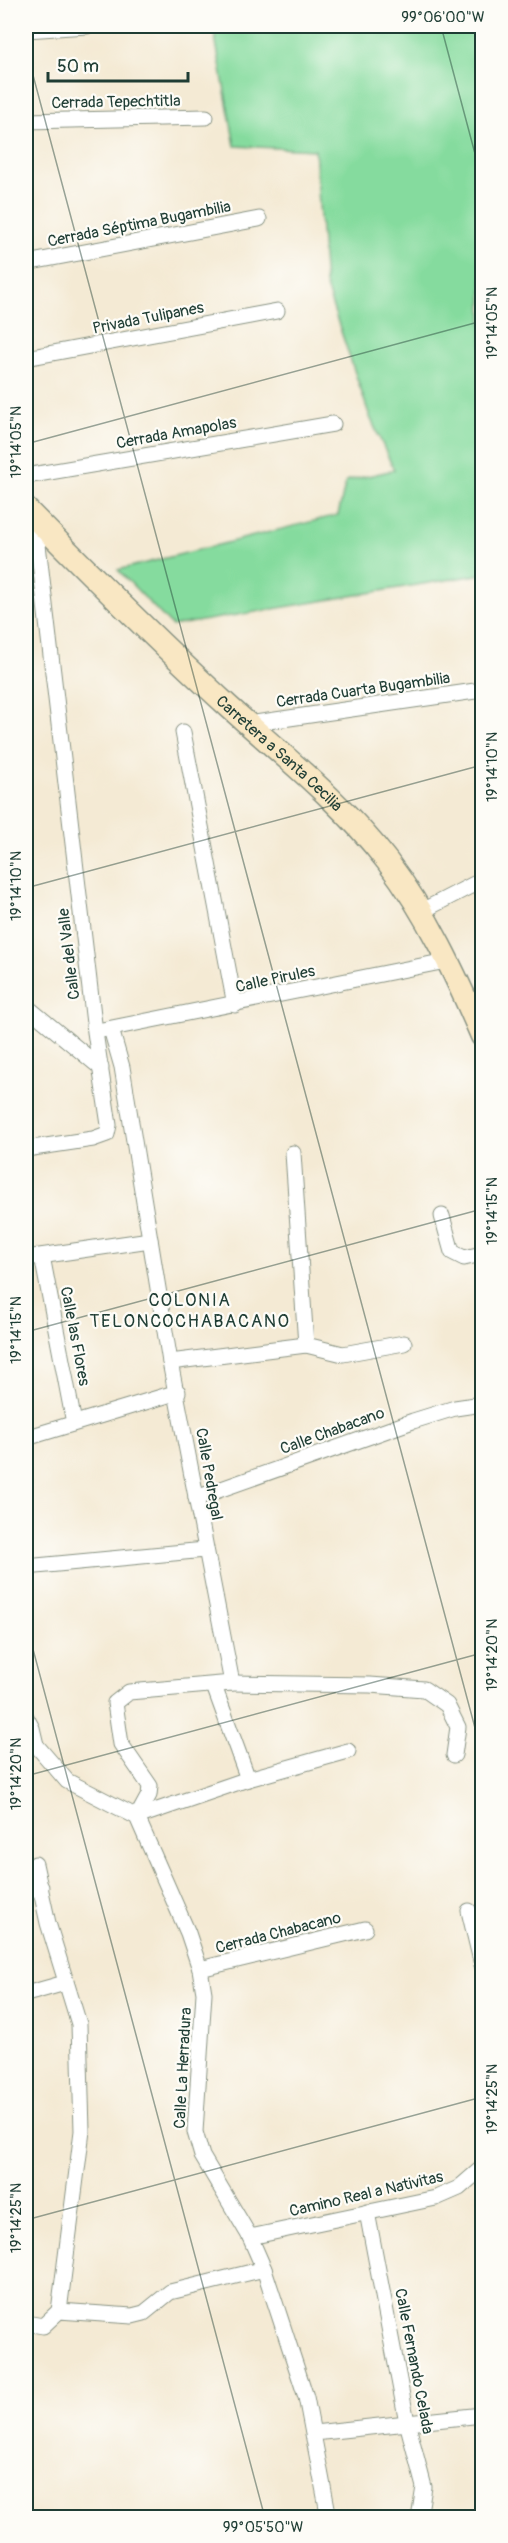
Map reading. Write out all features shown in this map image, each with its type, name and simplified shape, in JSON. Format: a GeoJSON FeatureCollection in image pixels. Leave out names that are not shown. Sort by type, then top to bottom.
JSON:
{"type":"FeatureCollection","features":[{"type":"Feature","properties":{"kind":"main road","name":"Carretera a Santa Cecilia"},"geometry":{"type":"LineString","coordinates":[[30,514],[171,653],[304,772],[386,859],[420,912],[483,1036]]}},
{"type":"Feature","properties":{"kind":"street"},"geometry":{"type":"LineString","coordinates":[[26,30],[87,26]]}},
{"type":"Feature","properties":{"kind":"street","name":"Cerrada Tepechtitla"},"geometry":{"type":"LineString","coordinates":[[26,121],[206,117]]}},
{"type":"Feature","properties":{"kind":"street","name":"Cerrada Séptima Bugambilia"},"geometry":{"type":"LineString","coordinates":[[26,263],[260,219]]}},
{"type":"Feature","properties":{"kind":"street","name":"Privada Tulipanes"},"geometry":{"type":"LineString","coordinates":[[26,358],[277,311]]}},
{"type":"Feature","properties":{"kind":"street","name":"Cerrada Amapolas"},"geometry":{"type":"LineString","coordinates":[[26,476],[333,424]]}},
{"type":"Feature","properties":{"kind":"street","name":"Calle del Valle"},"geometry":{"type":"LineString","coordinates":[[26,1149],[93,1139],[107,1134],[110,1125],[95,1032],[30,514]]}},
{"type":"Feature","properties":{"kind":"street","name":"Cerrada Cuarta Bugambilia"},"geometry":{"type":"LineString","coordinates":[[248,724],[483,690]]}},
{"type":"Feature","properties":{"kind":"street"},"geometry":{"type":"LineString","coordinates":[[183,732],[236,1005]]}},
{"type":"Feature","properties":{"kind":"street"},"geometry":{"type":"LineString","coordinates":[[420,912],[483,880]]}},
{"type":"Feature","properties":{"kind":"street","name":"Calle Pirules"},"geometry":{"type":"LineString","coordinates":[[95,1032],[446,961]]}},
{"type":"Feature","properties":{"kind":"street"},"geometry":{"type":"LineString","coordinates":[[26,1006],[101,1068]]}},
{"type":"Feature","properties":{"kind":"street","name":"Calle Pedregal"},"geometry":{"type":"LineString","coordinates":[[111,1029],[122,1067],[170,1362],[232,1683]]}},
{"type":"Feature","properties":{"kind":"street"},"geometry":{"type":"LineString","coordinates":[[293,1154],[306,1345]]}},
{"type":"Feature","properties":{"kind":"street"},"geometry":{"type":"LineString","coordinates":[[442,1216],[452,1252],[464,1258],[483,1254]]}},
{"type":"Feature","properties":{"kind":"street"},"geometry":{"type":"LineString","coordinates":[[26,1258],[150,1240]]}},
{"type":"Feature","properties":{"kind":"street","name":"Calle las Flores"},"geometry":{"type":"LineString","coordinates":[[42,1256],[74,1423]]}},
{"type":"Feature","properties":{"kind":"street"},"geometry":{"type":"LineString","coordinates":[[170,1362],[306,1345],[343,1354],[404,1344]]}},
{"type":"Feature","properties":{"kind":"street"},"geometry":{"type":"LineString","coordinates":[[26,1438],[177,1392]]}},
{"type":"Feature","properties":{"kind":"street","name":"Calle Chabacano"},"geometry":{"type":"LineString","coordinates":[[196,1498],[413,1420],[455,1408],[483,1404]]}},
{"type":"Feature","properties":{"kind":"street"},"geometry":{"type":"LineString","coordinates":[[26,1567],[205,1550]]}},
{"type":"Feature","properties":{"kind":"street"},"geometry":{"type":"LineString","coordinates":[[137,1817],[149,1795],[150,1786],[121,1744],[115,1703],[129,1692],[232,1683],[370,1685],[424,1689],[447,1705],[458,1727],[454,1755]]}},
{"type":"Feature","properties":{"kind":"street"},"geometry":{"type":"LineString","coordinates":[[214,1686],[248,1779]]}},
{"type":"Feature","properties":{"kind":"street"},"geometry":{"type":"LineString","coordinates":[[26,1717],[32,1728],[31,1743],[67,1781],[137,1817],[248,1779],[348,1751]]}},
{"type":"Feature","properties":{"kind":"street","name":"Calle La Herradura"},"geometry":{"type":"LineString","coordinates":[[137,1817],[188,1933],[200,1970],[204,1992],[195,2132],[202,2156],[250,2238],[264,2269],[306,2397],[329,2517]]}},
{"type":"Feature","properties":{"kind":"street"},"geometry":{"type":"LineString","coordinates":[[26,2323],[44,2326],[59,2311],[82,2131],[79,2024],[48,1923],[35,1864]]}},
{"type":"Feature","properties":{"kind":"street"},"geometry":{"type":"LineString","coordinates":[[26,1891],[41,1887]]}},
{"type":"Feature","properties":{"kind":"street"},"geometry":{"type":"LineString","coordinates":[[469,1911],[483,1965]]}},
{"type":"Feature","properties":{"kind":"street","name":"Cerrada Chabacano"},"geometry":{"type":"LineString","coordinates":[[200,1970],[365,1929]]}},
{"type":"Feature","properties":{"kind":"street"},"geometry":{"type":"LineString","coordinates":[[26,1994],[65,1983]]}},
{"type":"Feature","properties":{"kind":"street","name":"Camino Real a Nativitas"},"geometry":{"type":"LineString","coordinates":[[250,2238],[436,2198],[459,2188],[483,2168]]}},
{"type":"Feature","properties":{"kind":"street","name":"Calle Fernando Celada"},"geometry":{"type":"LineString","coordinates":[[367,2212],[407,2422],[424,2487],[419,2517]]}},
{"type":"Feature","properties":{"kind":"street"},"geometry":{"type":"LineString","coordinates":[[59,2311],[132,2316],[144,2313],[170,2292],[264,2269]]}},
{"type":"Feature","properties":{"kind":"street"},"geometry":{"type":"LineString","coordinates":[[314,2433],[483,2415]]}},
{"type":"Feature","properties":{"kind":"green space"},"geometry":{"type":"Polygon","coordinates":[[[213,26],[482,26],[482,574],[172,626],[118,570],[338,515],[346,481],[394,470],[370,417],[325,284],[315,150],[235,146],[213,26]]]}},
{"type":"Feature","properties":{"kind":"district","name":"COLONIA TELONCOCHABACANO"},"geometry":{"type":"Point","coordinates":[190,1310]}}]}
